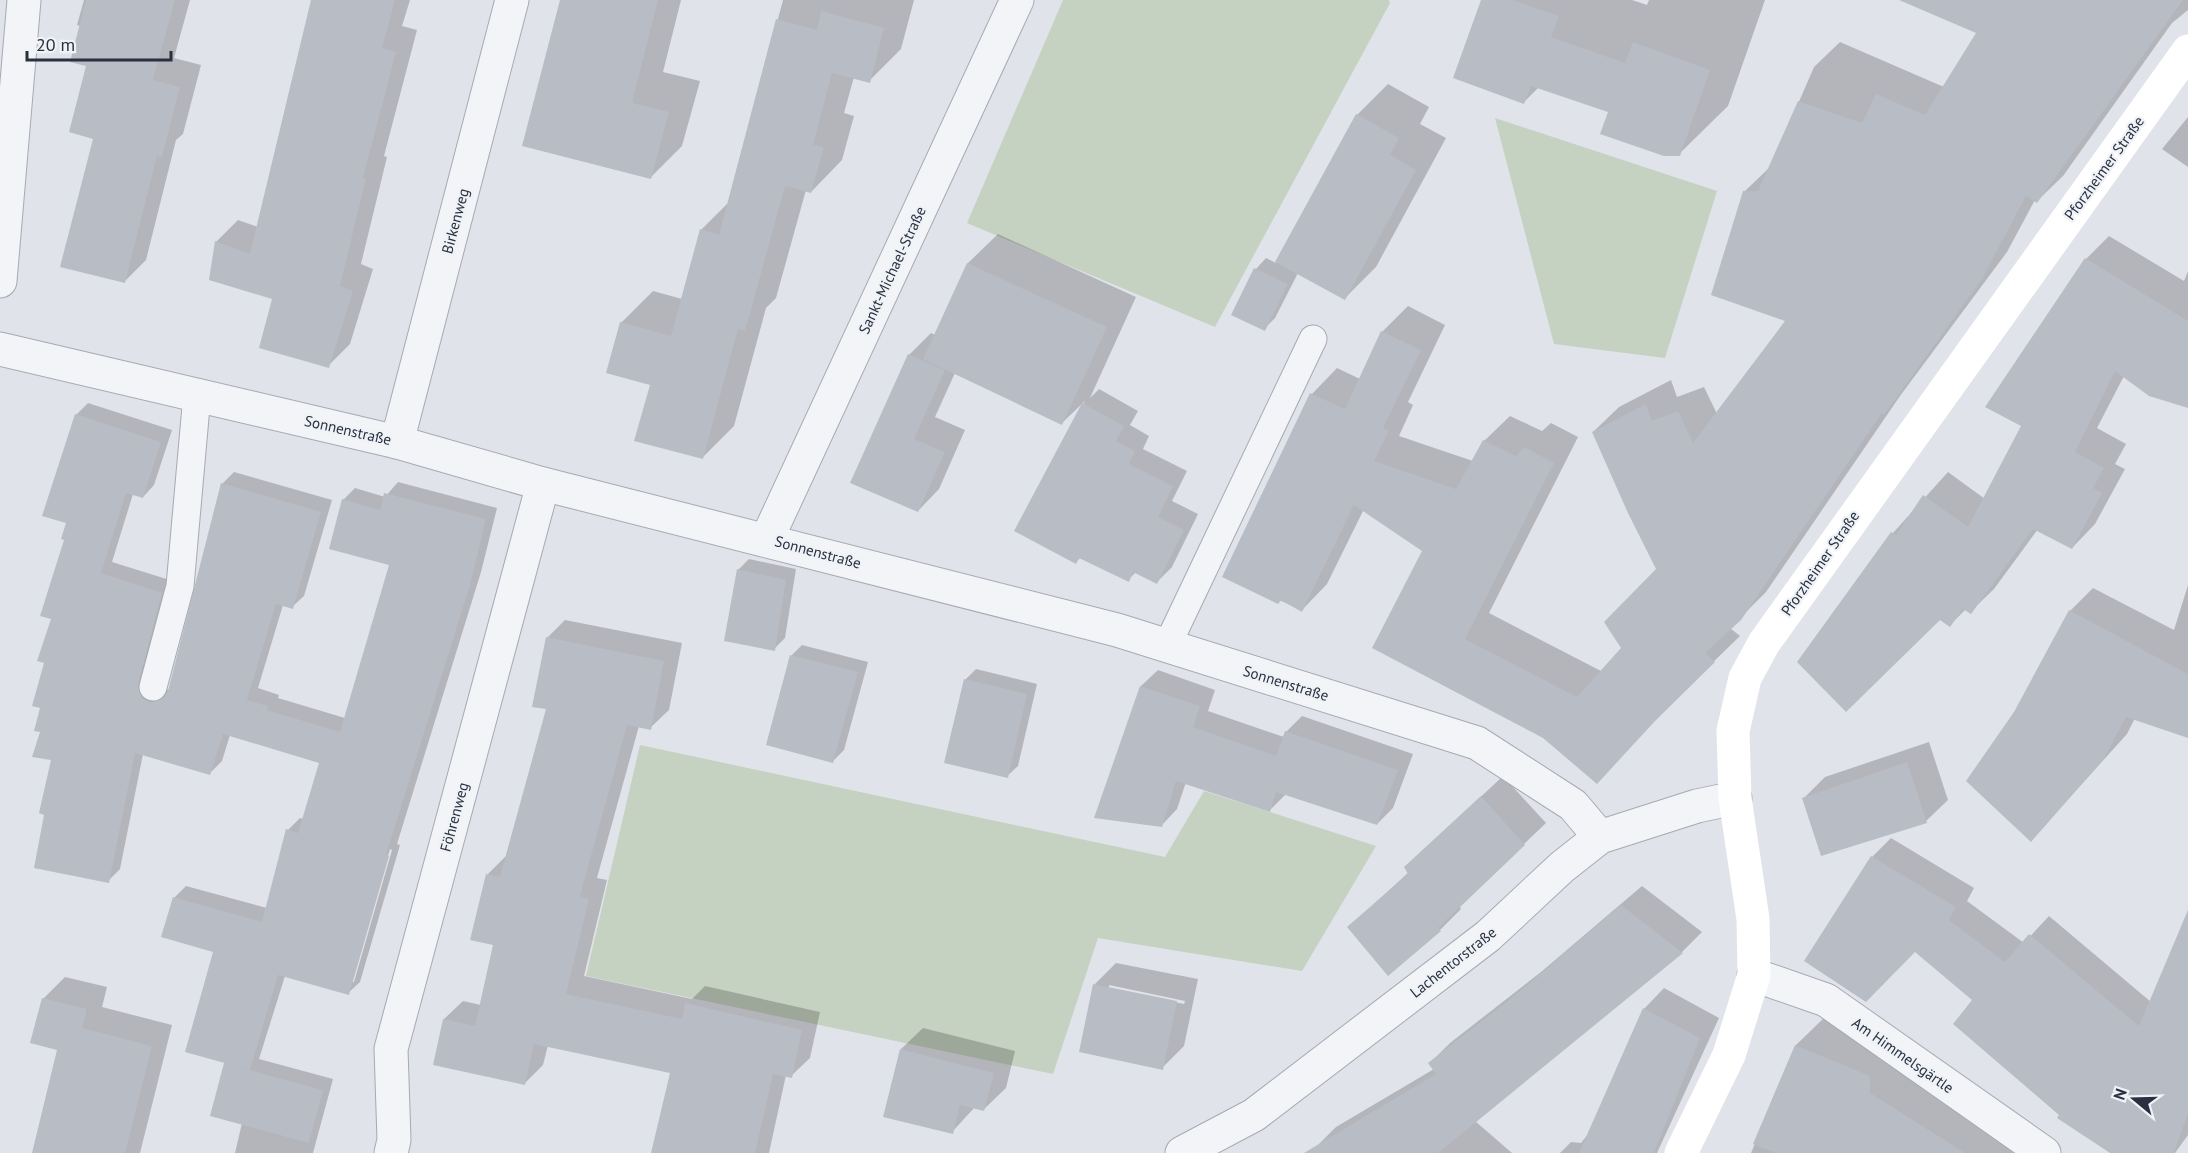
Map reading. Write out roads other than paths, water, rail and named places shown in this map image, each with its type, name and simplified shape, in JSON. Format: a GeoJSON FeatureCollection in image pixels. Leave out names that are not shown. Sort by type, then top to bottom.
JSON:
{"type":"FeatureCollection","features":[{"type":"Feature","properties":{"kind":"street"},"geometry":{"type":"LineString","coordinates":[[0,281],[24,0]]}},
{"type":"Feature","properties":{"kind":"street","name":"Birkenweg"},"geometry":{"type":"LineString","coordinates":[[397,442],[512,0]]}},
{"type":"Feature","properties":{"kind":"street","name":"Sankt-Michael-Straße"},"geometry":{"type":"LineString","coordinates":[[766,539],[1017,0]]}},
{"type":"Feature","properties":{"kind":"street","name":"Pforzheimer Straße"},"geometry":{"type":"LineString","coordinates":[[1682,1153],[1729,1054],[1754,975],[1753,919],[1735,798],[1733,731],[1745,678],[1764,643],[2188,51]]}},
{"type":"Feature","properties":{"kind":"street","name":"Sonnenstraße"},"geometry":{"type":"LineString","coordinates":[[0,350],[397,442],[543,484],[1106,627],[1477,743],[1573,805],[1600,837]]}},
{"type":"Feature","properties":{"kind":"street","name":"Föhrenweg"},"geometry":{"type":"LineString","coordinates":[[391,1153],[394,1140],[391,1049],[543,484]]}},
{"type":"Feature","properties":{"kind":"street","name":"Lachentorstraße"},"geometry":{"type":"LineString","coordinates":[[1182,1153],[1254,1115],[1488,936],[1562,867],[1600,837],[1697,806],[1735,798]]}},
{"type":"Feature","properties":{"kind":"street","name":"Am Himmelsgärtle"},"geometry":{"type":"LineString","coordinates":[[1754,975],[1826,1000],[2044,1153]]}},
{"type":"Feature","properties":{"kind":"lane"},"geometry":{"type":"LineString","coordinates":[[1167,646],[1313,339]]}},
{"type":"Feature","properties":{"kind":"lane"},"geometry":{"type":"LineString","coordinates":[[153,687],[180,586],[197,395]]}}]}
